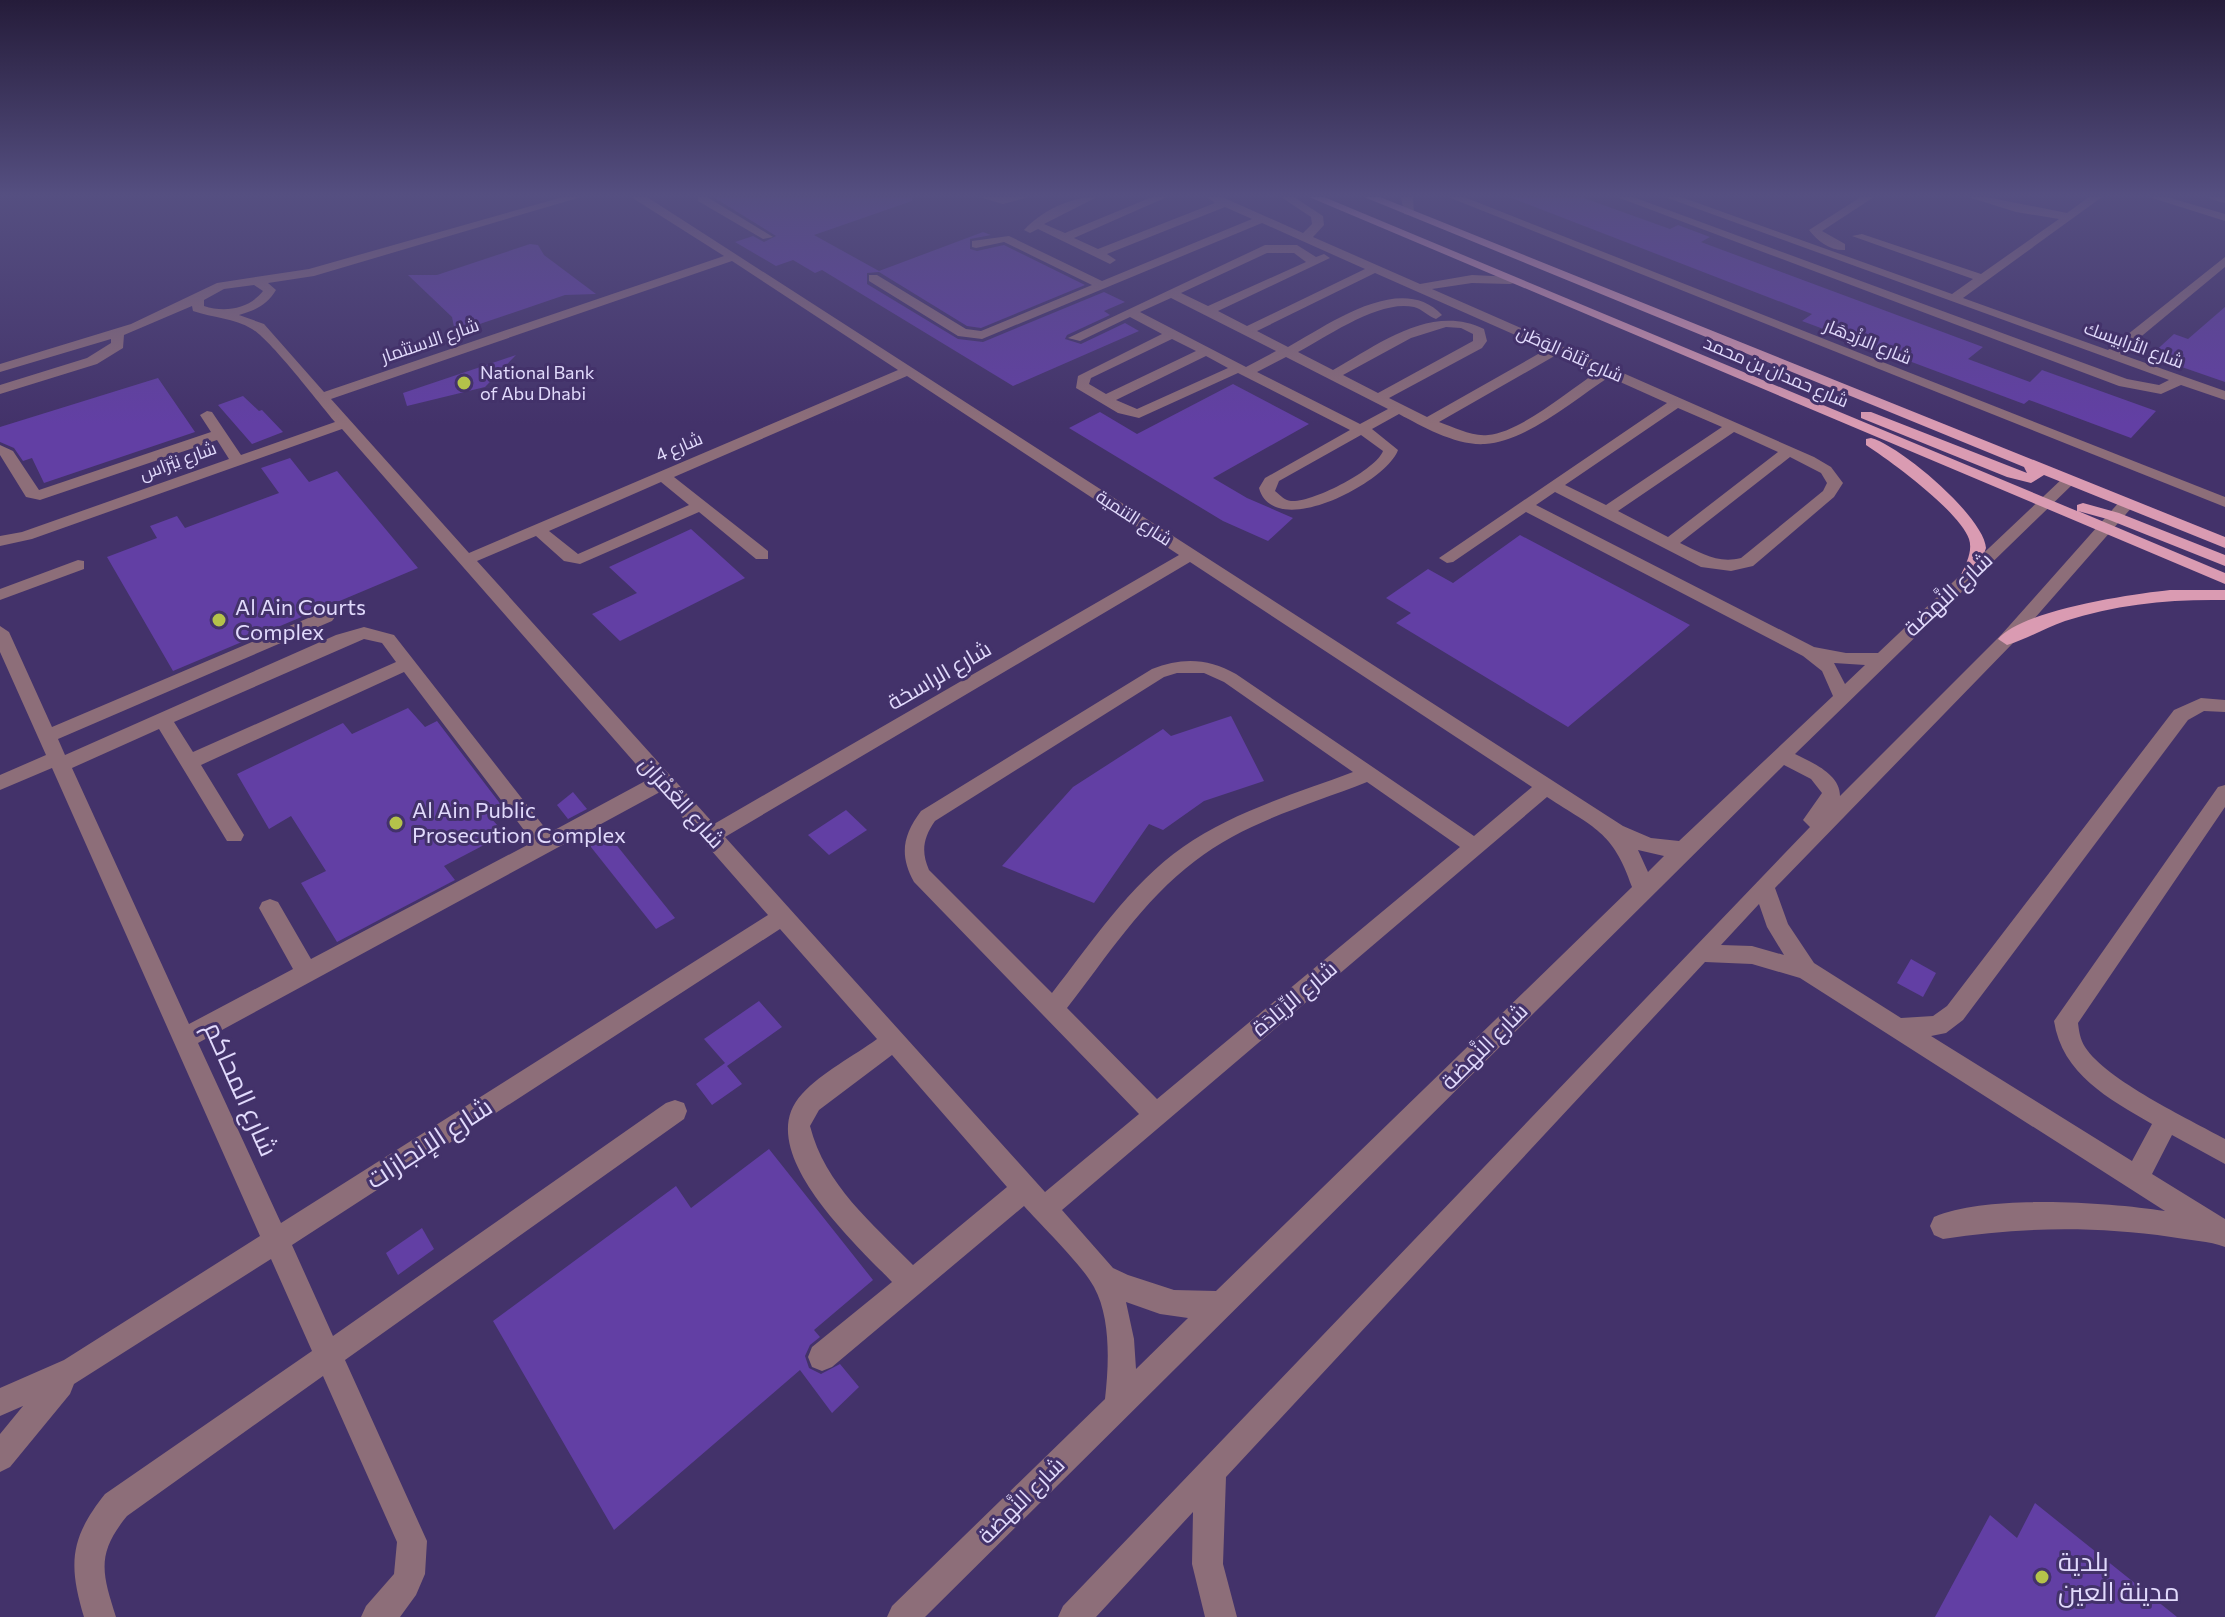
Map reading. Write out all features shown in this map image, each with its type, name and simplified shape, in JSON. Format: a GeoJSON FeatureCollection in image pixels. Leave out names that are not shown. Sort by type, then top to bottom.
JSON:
{"type":"FeatureCollection","features":[{"type":"Feature","properties":{"kind":"main road","name":"شارع حمدان بن محمد"},"geometry":{"type":"LineString","coordinates":[[1492,272],[2044,503],[2114,515],[2225,543]]}},
{"type":"Feature","properties":{"kind":"main road","name":"شارع حمدان بن محمد"},"geometry":{"type":"LineString","coordinates":[[1555,272],[2069,480],[2114,515],[2225,579]]}},
{"type":"Feature","properties":{"kind":"main road"},"geometry":{"type":"LineString","coordinates":[[1674,348],[1744,365],[2012,474],[2031,478],[2036,475],[2029,464]]}},
{"type":"Feature","properties":{"kind":"main road"},"geometry":{"type":"LineString","coordinates":[[1816,409],[1889,454],[1966,521],[1979,547],[1969,575]]}},
{"type":"Feature","properties":{"kind":"main road"},"geometry":{"type":"LineString","coordinates":[[2114,515],[2225,561]]}},
{"type":"Feature","properties":{"kind":"main road"},"geometry":{"type":"LineString","coordinates":[[2007,639],[2034,625],[2072,612],[2193,593],[2225,595]]}},
{"type":"Feature","properties":{"kind":"street"},"geometry":{"type":"LineString","coordinates":[[0,368],[136,327],[221,286],[309,272]]}},
{"type":"Feature","properties":{"kind":"street"},"geometry":{"type":"LineString","coordinates":[[136,327],[244,309],[319,272]]}},
{"type":"Feature","properties":{"kind":"street","name":"شارع الاستثمار"},"geometry":{"type":"LineString","coordinates":[[322,397],[688,272]]}},
{"type":"Feature","properties":{"kind":"street","name":"شارع التنمية"},"geometry":{"type":"LineString","coordinates":[[757,272],[1616,832],[1649,846],[1683,850]]}},
{"type":"Feature","properties":{"kind":"street"},"geometry":{"type":"LineString","coordinates":[[1076,272],[1099,284]]}},
{"type":"Feature","properties":{"kind":"street"},"geometry":{"type":"LineString","coordinates":[[873,278],[959,331],[975,335],[994,332],[1099,284],[1135,272]]}},
{"type":"Feature","properties":{"kind":"street"},"geometry":{"type":"LineString","coordinates":[[1075,338],[1174,294],[1214,272]]}},
{"type":"Feature","properties":{"kind":"street"},"geometry":{"type":"LineString","coordinates":[[1208,311],[1291,272]]}},
{"type":"Feature","properties":{"kind":"street"},"geometry":{"type":"LineString","coordinates":[[1248,331],[1368,272]]}},
{"type":"Feature","properties":{"kind":"street","name":"شارع بُنَاة الوَطَن"},"geometry":{"type":"LineString","coordinates":[[1383,272],[1789,451],[1826,470],[1835,483],[1834,489],[1747,562],[1719,566],[1666,542]]}},
{"type":"Feature","properties":{"kind":"street","name":"شارع الازْدِهَار"},"geometry":{"type":"LineString","coordinates":[[1644,272],[2225,502]]}},
{"type":"Feature","properties":{"kind":"street"},"geometry":{"type":"LineString","coordinates":[[1826,272],[2124,383],[2161,390],[2180,380]]}},
{"type":"Feature","properties":{"kind":"street","name":"شارع الأرابيسك"},"geometry":{"type":"LineString","coordinates":[[1880,272],[2225,396]]}},
{"type":"Feature","properties":{"kind":"street"},"geometry":{"type":"LineString","coordinates":[[1966,272],[1982,278]]}},
{"type":"Feature","properties":{"kind":"street"},"geometry":{"type":"LineString","coordinates":[[1953,299],[1990,272]]}},
{"type":"Feature","properties":{"kind":"street"},"geometry":{"type":"LineString","coordinates":[[2110,355],[2211,272]]}},
{"type":"Feature","properties":{"kind":"street"},"geometry":{"type":"LineString","coordinates":[[1419,288],[1472,279],[1510,280]]}},
{"type":"Feature","properties":{"kind":"street"},"geometry":{"type":"LineString","coordinates":[[258,282],[268,286],[268,295],[258,312],[259,327]]}},
{"type":"Feature","properties":{"kind":"street"},"geometry":{"type":"LineString","coordinates":[[1174,294],[1427,423],[1459,436],[1501,438],[1514,433],[1608,371]]}},
{"type":"Feature","properties":{"kind":"street"},"geometry":{"type":"LineString","coordinates":[[198,298],[198,308],[218,313]]}},
{"type":"Feature","properties":{"kind":"street"},"geometry":{"type":"LineString","coordinates":[[1172,334],[1082,378],[1083,387],[1128,413],[1150,412],[1288,352],[1393,301],[1425,305],[1437,315],[1435,322]]}},
{"type":"Feature","properties":{"kind":"street","name":"شارع العُمْرَان"},"geometry":{"type":"LineString","coordinates":[[218,313],[259,327],[1104,1277],[1130,1292],[1159,1303],[1191,1307],[1221,1304]]}},
{"type":"Feature","properties":{"kind":"street"},"geometry":{"type":"LineString","coordinates":[[1132,313],[1206,351],[1359,431],[1387,446],[1391,454],[1387,461],[1313,505],[1286,505],[1268,493],[1273,478],[1359,431],[1399,408]]}},
{"type":"Feature","properties":{"kind":"street"},"geometry":{"type":"LineString","coordinates":[[1333,375],[1435,322],[1468,325],[1479,332],[1480,341],[1379,398]]}},
{"type":"Feature","properties":{"kind":"street"},"geometry":{"type":"LineString","coordinates":[[0,390],[103,357],[118,345],[117,333]]}},
{"type":"Feature","properties":{"kind":"street"},"geometry":{"type":"LineString","coordinates":[[1427,423],[1557,349]]}},
{"type":"Feature","properties":{"kind":"street"},"geometry":{"type":"LineString","coordinates":[[1105,400],[1206,351]]}},
{"type":"Feature","properties":{"kind":"street","name":"شارع 4"},"geometry":{"type":"LineString","coordinates":[[466,560],[908,371]]}},
{"type":"Feature","properties":{"kind":"street"},"geometry":{"type":"LineString","coordinates":[[1447,558],[1677,402]]}},
{"type":"Feature","properties":{"kind":"street"},"geometry":{"type":"LineString","coordinates":[[207,415],[238,461]]}},
{"type":"Feature","properties":{"kind":"street","name":"شارع نِبْرَاس"},"geometry":{"type":"LineString","coordinates":[[0,541],[26,536],[345,423]]}},
{"type":"Feature","properties":{"kind":"street"},"geometry":{"type":"LineString","coordinates":[[1607,512],[1733,426]]}},
{"type":"Feature","properties":{"kind":"street"},"geometry":{"type":"LineString","coordinates":[[0,449],[8,454],[31,494],[40,495],[220,434]]}},
{"type":"Feature","properties":{"kind":"street"},"geometry":{"type":"LineString","coordinates":[[1634,561],[1666,542],[1789,451]]}},
{"type":"Feature","properties":{"kind":"street"},"geometry":{"type":"LineString","coordinates":[[663,476],[762,555]]}},
{"type":"Feature","properties":{"kind":"street","name":"شارع النَّهضة"},"geometry":{"type":"LineString","coordinates":[[903,1617],[1643,889],[2069,480]]}},
{"type":"Feature","properties":{"kind":"street"},"geometry":{"type":"LineString","coordinates":[[1554,485],[1666,542]]}},
{"type":"Feature","properties":{"kind":"street"},"geometry":{"type":"LineString","coordinates":[[1525,505],[1809,652],[1829,668],[1842,696]]}},
{"type":"Feature","properties":{"kind":"street"},"geometry":{"type":"LineString","coordinates":[[537,529],[570,557],[580,559],[700,506]]}},
{"type":"Feature","properties":{"kind":"street"},"geometry":{"type":"LineString","coordinates":[[1080,1616],[1212,1471],[1742,908],[2007,639],[2114,515]]}},
{"type":"Feature","properties":{"kind":"street","name":"شارع نِبْرَاس"},"geometry":{"type":"LineString","coordinates":[[0,553],[26,536]]}},
{"type":"Feature","properties":{"kind":"street","name":"شارع الراسخة"},"geometry":{"type":"LineString","coordinates":[[712,835],[1191,555]]}},
{"type":"Feature","properties":{"kind":"street"},"geometry":{"type":"LineString","coordinates":[[0,595],[78,565]]}},
{"type":"Feature","properties":{"kind":"street"},"geometry":{"type":"LineString","coordinates":[[0,783],[326,617]]}},
{"type":"Feature","properties":{"kind":"street","name":"شارع المحاكم"},"geometry":{"type":"LineString","coordinates":[[0,632],[412,1541],[410,1574],[391,1605],[377,1617]]}},
{"type":"Feature","properties":{"kind":"street"},"geometry":{"type":"LineString","coordinates":[[55,753],[163,719],[353,635],[383,636],[546,844]]}},
{"type":"Feature","properties":{"kind":"street"},"geometry":{"type":"LineString","coordinates":[[1809,652],[1846,659],[1880,659]]}},
{"type":"Feature","properties":{"kind":"street"},"geometry":{"type":"LineString","coordinates":[[190,762],[407,664]]}},
{"type":"Feature","properties":{"kind":"street"},"geometry":{"type":"LineString","coordinates":[[1157,1115],[921,876],[913,862],[912,844],[928,816],[1158,673],[1187,665],[1219,671],[1475,847]]}},
{"type":"Feature","properties":{"kind":"street"},"geometry":{"type":"LineString","coordinates":[[1897,1028],[1926,1029],[1938,1026],[1955,1013],[2181,715],[2201,704],[2225,706]]}},
{"type":"Feature","properties":{"kind":"street"},"geometry":{"type":"LineString","coordinates":[[163,719],[234,835]]}},
{"type":"Feature","properties":{"kind":"street"},"geometry":{"type":"LineString","coordinates":[[1742,908],[1758,873],[1830,801],[1832,792],[1818,774],[1783,756]]}},
{"type":"Feature","properties":{"kind":"street"},"geometry":{"type":"LineString","coordinates":[[1053,1009],[1156,883],[1190,852],[1234,827],[1369,774]]}},
{"type":"Feature","properties":{"kind":"street"},"geometry":{"type":"LineString","coordinates":[[185,1038],[663,781]]}},
{"type":"Feature","properties":{"kind":"street","name":"شارع الرِّيَادَة"},"geometry":{"type":"LineString","coordinates":[[1043,1210],[1546,787]]}},
{"type":"Feature","properties":{"kind":"street"},"geometry":{"type":"LineString","coordinates":[[2225,792],[2072,1007],[2066,1021],[2068,1040],[2081,1061],[2225,1152]]}},
{"type":"Feature","properties":{"kind":"street","name":"شارع التنمية"},"geometry":{"type":"LineString","coordinates":[[1616,832],[1633,860],[1643,889]]}},
{"type":"Feature","properties":{"kind":"street"},"geometry":{"type":"LineString","coordinates":[[1764,886],[1778,927],[1806,970]]}},
{"type":"Feature","properties":{"kind":"street"},"geometry":{"type":"LineString","coordinates":[[270,908],[307,973]]}},
{"type":"Feature","properties":{"kind":"street","name":"شارع الإنجازات"},"geometry":{"type":"LineString","coordinates":[[0,1402],[74,1370],[783,916]]}},
{"type":"Feature","properties":{"kind":"street"},"geometry":{"type":"LineString","coordinates":[[1700,953],[1752,955],[1806,970],[2225,1234]]}},
{"type":"Feature","properties":{"kind":"street"},"geometry":{"type":"LineString","coordinates":[[893,1041],[810,1102],[798,1125],[806,1155],[824,1188],[911,1282]]}},
{"type":"Feature","properties":{"kind":"street"},"geometry":{"type":"LineString","coordinates":[[100,1617],[86,1574],[86,1557],[102,1520],[135,1489],[675,1111]]}},
{"type":"Feature","properties":{"kind":"street"},"geometry":{"type":"LineString","coordinates":[[2136,1178],[2168,1118]]}},
{"type":"Feature","properties":{"kind":"street"},"geometry":{"type":"LineString","coordinates":[[822,1357],[1025,1189]]}},
{"type":"Feature","properties":{"kind":"street"},"geometry":{"type":"LineString","coordinates":[[1943,1226],[1994,1217],[2062,1213],[2165,1223],[2225,1234]]}},
{"type":"Feature","properties":{"kind":"street","name":"شارع العُمْرَان"},"geometry":{"type":"LineString","coordinates":[[1104,1277],[1122,1337],[1124,1369],[1119,1403]]}},
{"type":"Feature","properties":{"kind":"street","name":"شارع الإنجازات"},"geometry":{"type":"LineString","coordinates":[[0,1457],[39,1406],[74,1370]]}},
{"type":"Feature","properties":{"kind":"street"},"geometry":{"type":"LineString","coordinates":[[1212,1471],[1207,1542],[1211,1578],[1221,1617]]}},
{"type":"Feature","properties":{"kind":"building"},"geometry":{"type":"Polygon","coordinates":[[[567,272],[596,294],[565,295],[468,328],[454,327],[452,317],[408,275],[567,272]]]}},
{"type":"Feature","properties":{"kind":"building"},"geometry":{"type":"Polygon","coordinates":[[[826,272],[873,272],[867,273],[867,284],[958,339],[983,342],[1104,292],[1125,302],[1104,311],[1110,315],[1067,335],[1065,339],[1081,344],[1125,323],[1139,331],[1013,386],[826,272]]]}},
{"type":"Feature","properties":{"kind":"building"},"geometry":{"type":"Polygon","coordinates":[[[880,272],[1060,272],[1085,285],[981,328],[967,326],[880,272]]]}},
{"type":"Feature","properties":{"kind":"building"},"geometry":{"type":"Polygon","coordinates":[[[1704,272],[1783,272],[1983,347],[1968,359],[2030,382],[2042,370],[2156,411],[2131,438],[2029,400],[2024,404],[1802,321],[1812,314],[1704,272]]]}},
{"type":"Feature","properties":{"kind":"building"},"geometry":{"type":"Polygon","coordinates":[[[2225,307],[2225,382],[2150,356],[2174,334],[2188,339],[2225,307]]]}},
{"type":"Feature","properties":{"kind":"building","name":"National Bank of Abu Dhabi"},"geometry":{"type":"Polygon","coordinates":[[[516,355],[485,387],[407,406],[403,393],[516,355]]]}},
{"type":"Feature","properties":{"kind":"building"},"geometry":{"type":"Polygon","coordinates":[[[158,378],[195,432],[44,483],[32,458],[23,461],[14,448],[0,442],[0,427],[158,378]]]}},
{"type":"Feature","properties":{"kind":"building"},"geometry":{"type":"Polygon","coordinates":[[[1233,384],[1309,424],[1213,478],[1247,498],[1293,518],[1268,541],[1223,521],[1069,428],[1100,412],[1137,434],[1233,384]]]}},
{"type":"Feature","properties":{"kind":"building"},"geometry":{"type":"Polygon","coordinates":[[[243,396],[283,432],[252,444],[218,405],[243,396]]]}},
{"type":"Feature","properties":{"kind":"building","name":"Al Ain Courts Complex"},"geometry":{"type":"Polygon","coordinates":[[[290,458],[309,482],[337,471],[418,568],[173,671],[107,557],[157,538],[150,526],[177,516],[185,528],[279,493],[261,468],[290,458]]]}},
{"type":"Feature","properties":{"kind":"building"},"geometry":{"type":"Polygon","coordinates":[[[691,529],[745,578],[620,641],[592,614],[637,593],[609,567],[691,529]]]}},
{"type":"Feature","properties":{"kind":"building"},"geometry":{"type":"Polygon","coordinates":[[[1520,535],[1690,625],[1568,727],[1396,623],[1411,613],[1386,598],[1428,569],[1453,583],[1520,535]]]}},
{"type":"Feature","properties":{"kind":"building","name":"Al Ain Public Prosecution Complex"},"geometry":{"type":"Polygon","coordinates":[[[408,708],[425,727],[437,721],[505,810],[490,817],[505,834],[444,866],[455,880],[337,942],[301,883],[326,871],[291,816],[269,829],[237,774],[343,723],[352,734],[408,708]]]}},
{"type":"Feature","properties":{"kind":"building"},"geometry":{"type":"Polygon","coordinates":[[[1231,716],[1264,781],[1204,801],[1163,830],[1149,824],[1094,903],[1002,866],[1073,787],[1163,729],[1171,736],[1231,716]]]}},
{"type":"Feature","properties":{"kind":"building"},"geometry":{"type":"Polygon","coordinates":[[[573,792],[587,809],[568,819],[557,805],[573,792]]]}},
{"type":"Feature","properties":{"kind":"building"},"geometry":{"type":"Polygon","coordinates":[[[846,810],[867,830],[829,855],[808,835],[846,810]]]}},
{"type":"Feature","properties":{"kind":"building"},"geometry":{"type":"Polygon","coordinates":[[[602,827],[675,918],[656,929],[583,837],[602,827]]]}},
{"type":"Feature","properties":{"kind":"building"},"geometry":{"type":"Polygon","coordinates":[[[1911,959],[1936,973],[1923,997],[1897,983],[1911,959]]]}},
{"type":"Feature","properties":{"kind":"building"},"geometry":{"type":"Polygon","coordinates":[[[759,1001],[782,1027],[727,1066],[742,1084],[712,1105],[696,1084],[725,1063],[704,1039],[759,1001]]]}},
{"type":"Feature","properties":{"kind":"building"},"geometry":{"type":"Polygon","coordinates":[[[769,1149],[873,1280],[814,1330],[820,1337],[810,1345],[805,1356],[809,1368],[821,1374],[840,1364],[859,1387],[832,1413],[800,1370],[614,1530],[493,1321],[676,1186],[691,1208],[769,1149]]]}},
{"type":"Feature","properties":{"kind":"building"},"geometry":{"type":"Polygon","coordinates":[[[422,1228],[434,1249],[398,1275],[386,1253],[422,1228]]]}},
{"type":"Feature","properties":{"kind":"building","name":"بلدية مدينة العين"},"geometry":{"type":"Polygon","coordinates":[[[2035,1503],[2177,1617],[1935,1617],[1990,1515],[2017,1538],[2035,1503]]]}},
{"type":"Feature","properties":{"kind":"place","name":"National Bank of Abu Dhabi"},"geometry":{"type":"Point","coordinates":[464,383]}},
{"type":"Feature","properties":{"kind":"place","name":"Al Ain Courts Complex"},"geometry":{"type":"Point","coordinates":[219,620]}},
{"type":"Feature","properties":{"kind":"place","name":"Al Ain Public Prosecution Complex"},"geometry":{"type":"Point","coordinates":[396,823]}},
{"type":"Feature","properties":{"kind":"place","name":"بلدية مدينة العين"},"geometry":{"type":"Point","coordinates":[2042,1577]}}]}
